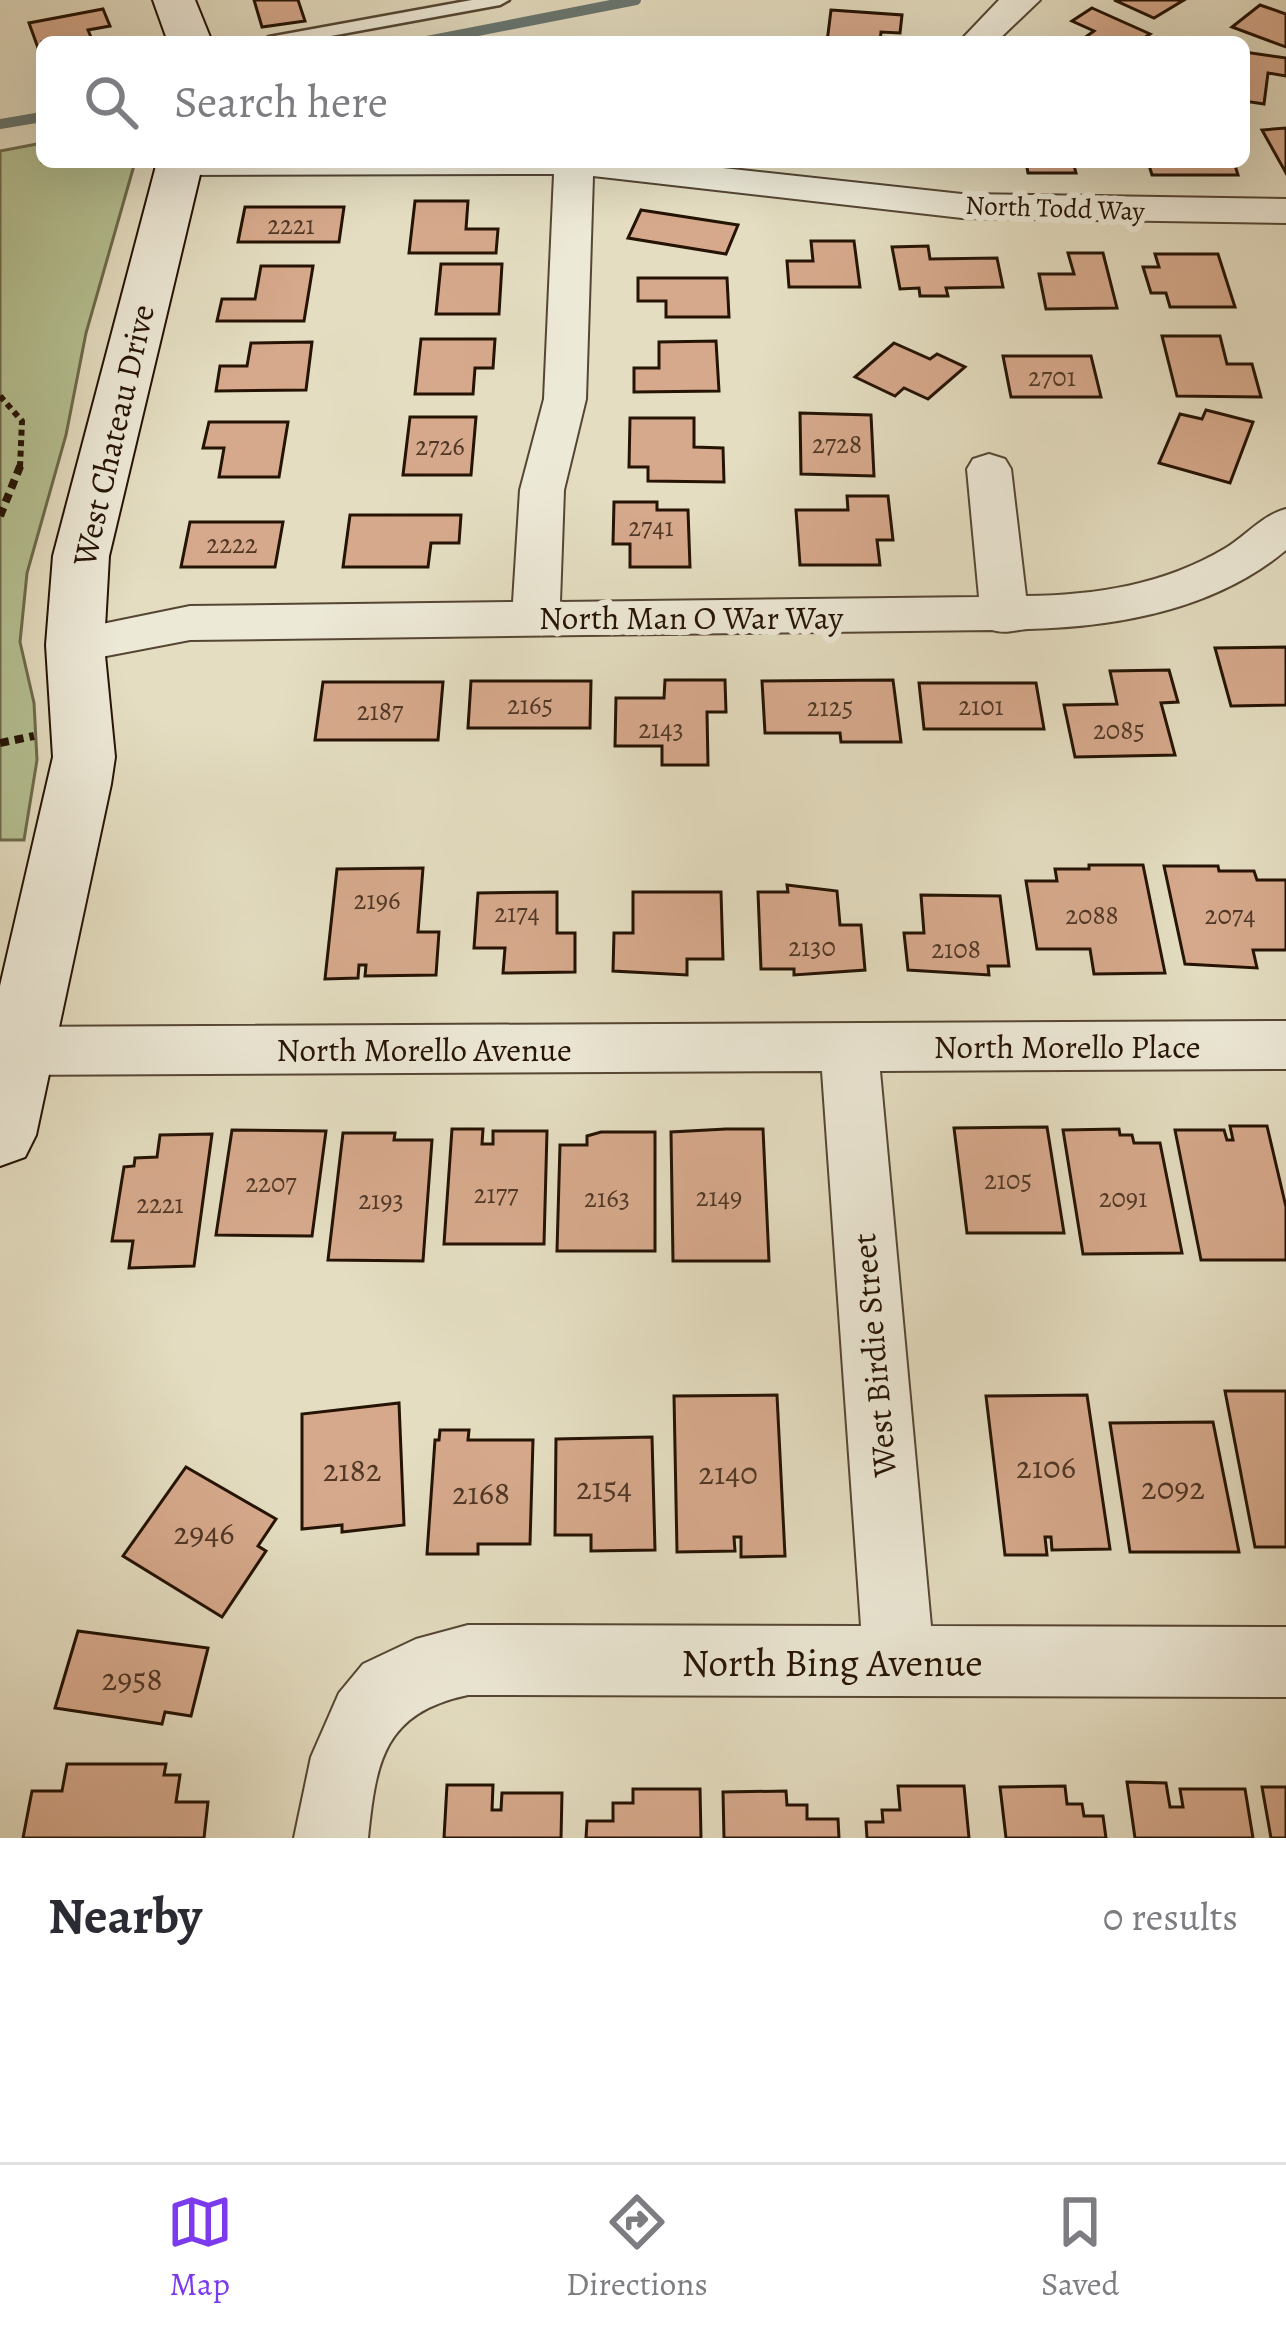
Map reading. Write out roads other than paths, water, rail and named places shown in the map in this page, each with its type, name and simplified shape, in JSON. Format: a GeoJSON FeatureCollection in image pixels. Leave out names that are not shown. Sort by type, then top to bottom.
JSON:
{"type":"FeatureCollection","features":[{"type":"Feature","properties":{"kind":"street"},"geometry":{"type":"LineString","coordinates":[[174,0],[188,36]]}},
{"type":"Feature","properties":{"kind":"street"},"geometry":{"type":"LineString","coordinates":[[982,36],[1023,0]]}},
{"type":"Feature","properties":{"kind":"street","name":"West Chateau Drive"},"geometry":{"type":"LineString","coordinates":[[0,1135],[10,1051],[84,757],[75,646],[81,556],[179,168]]}},
{"type":"Feature","properties":{"kind":"street"},"geometry":{"type":"LineString","coordinates":[[536,618],[542,490],[566,399],[574,168]]}},
{"type":"Feature","properties":{"kind":"street","name":"North Todd Way"},"geometry":{"type":"LineString","coordinates":[[619,168],[962,206],[1279,212]]}},
{"type":"Feature","properties":{"kind":"street"},"geometry":{"type":"LineString","coordinates":[[962,168],[962,206]]}},
{"type":"Feature","properties":{"kind":"street"},"geometry":{"type":"LineString","coordinates":[[1279,212],[1286,250]]}},
{"type":"Feature","properties":{"kind":"street"},"geometry":{"type":"LineString","coordinates":[[989,470],[1005,616]]}},
{"type":"Feature","properties":{"kind":"street","name":"North Man O War Way"},"geometry":{"type":"LineString","coordinates":[[75,646],[190,623],[1083,612],[1134,603],[1199,581],[1240,561],[1286,524]]}},
{"type":"Feature","properties":{"kind":"street","name":"North Morello Place"},"geometry":{"type":"LineString","coordinates":[[849,1047],[1286,1045]]}},
{"type":"Feature","properties":{"kind":"street","name":"North Morello Avenue"},"geometry":{"type":"LineString","coordinates":[[10,1051],[849,1047]]}},
{"type":"Feature","properties":{"kind":"street","name":"West Birdie Street"},"geometry":{"type":"LineString","coordinates":[[849,1047],[899,1663]]}},
{"type":"Feature","properties":{"kind":"street","name":"North Bing Avenue"},"geometry":{"type":"LineString","coordinates":[[331,1838],[334,1800],[353,1739],[384,1691],[424,1670],[468,1660],[1286,1662]]}},
{"type":"Feature","properties":{"kind":"lane"},"geometry":{"type":"LineString","coordinates":[[302,36],[500,0]]}},
{"type":"Feature","properties":{"kind":"waterway"},"geometry":{"type":"LineString","coordinates":[[453,36],[636,0]]}},
{"type":"Feature","properties":{"kind":"waterway"},"geometry":{"type":"LineString","coordinates":[[0,124],[36,118]]}}]}
